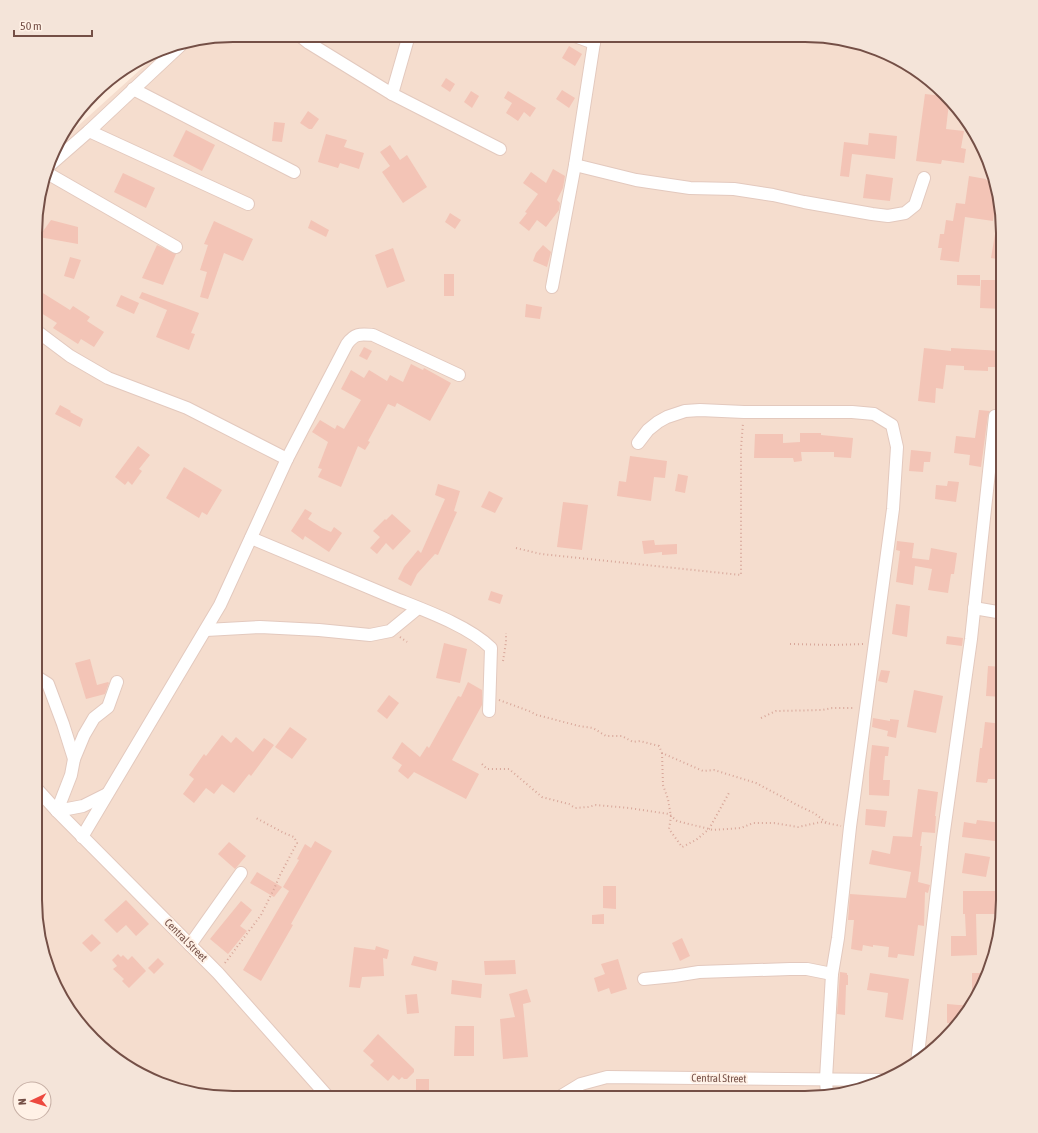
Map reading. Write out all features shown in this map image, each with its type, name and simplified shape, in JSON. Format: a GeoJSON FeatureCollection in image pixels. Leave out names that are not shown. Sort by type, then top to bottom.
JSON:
{"type":"FeatureCollection","features":[{"type":"Feature","properties":{"kind":"street"},"geometry":{"type":"LineString","coordinates":[[307,42],[392,94],[500,149]]}},
{"type":"Feature","properties":{"kind":"street"},"geometry":{"type":"LineString","coordinates":[[392,94],[407,42]]}},
{"type":"Feature","properties":{"kind":"street"},"geometry":{"type":"LineString","coordinates":[[552,287],[575,165],[595,42]]}},
{"type":"Feature","properties":{"kind":"street"},"geometry":{"type":"LineString","coordinates":[[58,158],[174,51]]}},
{"type":"Feature","properties":{"kind":"street"},"geometry":{"type":"LineString","coordinates":[[133,89],[294,172]]}},
{"type":"Feature","properties":{"kind":"street"},"geometry":{"type":"LineString","coordinates":[[89,131],[248,204]]}},
{"type":"Feature","properties":{"kind":"street"},"geometry":{"type":"LineString","coordinates":[[575,165],[603,173],[656,183],[690,188],[734,190],[773,195],[804,202],[888,216],[905,213],[915,205],[924,178]]}},
{"type":"Feature","properties":{"kind":"street"},"geometry":{"type":"LineString","coordinates":[[51,176],[176,247]]}},
{"type":"Feature","properties":{"kind":"street"},"geometry":{"type":"LineString","coordinates":[[82,837],[220,605],[287,459],[352,336],[360,334],[374,335],[459,375]]}},
{"type":"Feature","properties":{"kind":"street"},"geometry":{"type":"LineString","coordinates":[[42,335],[70,356],[108,378],[187,408],[287,459]]}},
{"type":"Feature","properties":{"kind":"street"},"geometry":{"type":"LineString","coordinates":[[638,443],[648,430],[667,417],[700,410],[744,412],[852,412],[874,414],[892,425],[897,447],[893,509],[850,827],[838,938],[832,974],[826,1090]]}},
{"type":"Feature","properties":{"kind":"street"},"geometry":{"type":"LineString","coordinates":[[919,1053],[943,838],[960,721],[974,608],[995,416]]}},
{"type":"Feature","properties":{"kind":"street"},"geometry":{"type":"LineString","coordinates":[[251,538],[418,608],[482,639],[491,648],[489,712]]}},
{"type":"Feature","properties":{"kind":"street"},"geometry":{"type":"LineString","coordinates":[[206,630],[260,627],[319,630],[370,635],[390,631],[418,608]]}},
{"type":"Feature","properties":{"kind":"street"},"geometry":{"type":"LineString","coordinates":[[974,608],[996,612]]}},
{"type":"Feature","properties":{"kind":"street"},"geometry":{"type":"LineString","coordinates":[[42,680],[48,684],[74,759]]}},
{"type":"Feature","properties":{"kind":"street"},"geometry":{"type":"LineString","coordinates":[[56,811],[71,774],[74,759],[84,735],[94,718],[108,707],[116,682]]}},
{"type":"Feature","properties":{"kind":"street"},"geometry":{"type":"LineString","coordinates":[[56,811],[82,806],[107,794]]}},
{"type":"Feature","properties":{"kind":"street","name":"Central Street"},"geometry":{"type":"LineString","coordinates":[[42,795],[56,811],[218,973],[323,1091]]}},
{"type":"Feature","properties":{"kind":"street"},"geometry":{"type":"LineString","coordinates":[[190,945],[241,873]]}},
{"type":"Feature","properties":{"kind":"street"},"geometry":{"type":"LineString","coordinates":[[644,979],[698,972],[790,969],[807,969],[832,974]]}},
{"type":"Feature","properties":{"kind":"street","name":"Central Street"},"geometry":{"type":"LineString","coordinates":[[570,1091],[581,1084],[607,1076],[870,1080]]}},
{"type":"Feature","properties":{"kind":"path"},"geometry":{"type":"LineString","coordinates":[[516,548],[541,554],[741,576],[741,448],[744,412]]}},
{"type":"Feature","properties":{"kind":"path"},"geometry":{"type":"LineString","coordinates":[[502,664],[506,633]]}},
{"type":"Feature","properties":{"kind":"path"},"geometry":{"type":"LineString","coordinates":[[790,644],[833,646],[875,644]]}},
{"type":"Feature","properties":{"kind":"path"},"geometry":{"type":"LineString","coordinates":[[495,699],[537,715],[579,726],[593,728],[606,736],[622,736],[633,742],[640,741],[659,746],[662,753],[663,785],[668,799],[671,817],[669,828],[682,846],[696,840],[709,829],[730,791]]}},
{"type":"Feature","properties":{"kind":"path"},"geometry":{"type":"LineString","coordinates":[[761,718],[776,710],[866,708]]}},
{"type":"Feature","properties":{"kind":"path"},"geometry":{"type":"LineString","coordinates":[[662,753],[703,771],[714,770],[756,783],[814,813],[827,823]]}},
{"type":"Feature","properties":{"kind":"path"},"geometry":{"type":"LineString","coordinates":[[482,764],[487,769],[509,770],[542,797],[568,804],[575,808],[596,805],[669,814],[677,821],[713,830],[741,828],[753,823],[774,823],[798,827],[821,822],[850,827]]}},
{"type":"Feature","properties":{"kind":"path"},"geometry":{"type":"LineString","coordinates":[[218,973],[261,915],[297,843],[294,836],[284,833],[256,818]]}},
{"type":"Feature","properties":{"kind":"shaded area"},"geometry":{"type":"Polygon","coordinates":[[[220,42],[818,42],[867,52],[890,62],[921,81],[949,107],[970,137],[986,171],[996,220],[996,913],[986,962],[976,985],[957,1016],[931,1044],[901,1065],[867,1081],[818,1091],[220,1091],[171,1081],[148,1071],[117,1052],[89,1026],[68,996],[52,962],[42,913],[42,220],[52,171],[71,133],[149,61],[171,52],[220,42]]]}},
{"type":"Feature","properties":{"kind":"building"},"geometry":{"type":"Polygon","coordinates":[[[569,46],[582,54],[575,66],[562,58],[569,46]]]}},
{"type":"Feature","properties":{"kind":"building"},"geometry":{"type":"Polygon","coordinates":[[[446,78],[455,84],[450,92],[441,86],[446,78]]]}},
{"type":"Feature","properties":{"kind":"building"},"geometry":{"type":"Polygon","coordinates":[[[562,90],[575,98],[569,108],[556,99],[562,90]]]}},
{"type":"Feature","properties":{"kind":"building"},"geometry":{"type":"Polygon","coordinates":[[[471,91],[479,96],[472,108],[464,102],[471,91]]]}},
{"type":"Feature","properties":{"kind":"building"},"geometry":{"type":"Polygon","coordinates":[[[508,91],[536,108],[530,117],[524,112],[518,121],[506,113],[512,103],[504,98],[508,91]]]}},
{"type":"Feature","properties":{"kind":"building"},"geometry":{"type":"Polygon","coordinates":[[[925,94],[937,95],[949,107],[946,129],[964,131],[961,148],[966,149],[964,163],[942,160],[941,164],[916,161],[925,94]]]}},
{"type":"Feature","properties":{"kind":"building"},"geometry":{"type":"Polygon","coordinates":[[[308,111],[319,119],[312,129],[309,129],[300,123],[308,111]]]}},
{"type":"Feature","properties":{"kind":"building"},"geometry":{"type":"Polygon","coordinates":[[[274,122],[285,123],[282,142],[272,141],[274,122]]]}},
{"type":"Feature","properties":{"kind":"building"},"geometry":{"type":"Polygon","coordinates":[[[186,130],[215,145],[202,171],[173,156],[186,130]]]}},
{"type":"Feature","properties":{"kind":"building"},"geometry":{"type":"Polygon","coordinates":[[[869,133],[897,136],[895,159],[852,154],[849,177],[840,176],[844,142],[868,145],[869,133]]]}},
{"type":"Feature","properties":{"kind":"building"},"geometry":{"type":"Polygon","coordinates":[[[326,134],[347,140],[344,147],[364,153],[359,169],[340,163],[338,168],[318,162],[326,134]]]}},
{"type":"Feature","properties":{"kind":"building"},"geometry":{"type":"Polygon","coordinates":[[[390,145],[400,160],[407,155],[427,187],[403,203],[382,172],[390,166],[380,152],[390,145]]]}},
{"type":"Feature","properties":{"kind":"building"},"geometry":{"type":"Polygon","coordinates":[[[553,169],[565,176],[563,188],[557,200],[560,203],[559,210],[546,227],[537,220],[529,231],[519,223],[527,213],[525,212],[538,194],[523,183],[531,172],[546,183],[553,169]]]}},
{"type":"Feature","properties":{"kind":"building"},"geometry":{"type":"Polygon","coordinates":[[[123,173],[155,188],[146,208],[114,192],[123,173]]]}},
{"type":"Feature","properties":{"kind":"building"},"geometry":{"type":"Polygon","coordinates":[[[866,174],[893,178],[890,201],[863,198],[866,174]]]}},
{"type":"Feature","properties":{"kind":"building"},"geometry":{"type":"Polygon","coordinates":[[[969,176],[988,181],[995,211],[993,221],[965,217],[959,262],[940,260],[942,248],[938,248],[940,234],[944,234],[946,220],[953,221],[956,203],[965,204],[969,176]]]}},
{"type":"Feature","properties":{"kind":"building"},"geometry":{"type":"Polygon","coordinates":[[[450,213],[461,220],[455,229],[445,222],[450,213]]]}},
{"type":"Feature","properties":{"kind":"building"},"geometry":{"type":"Polygon","coordinates":[[[51,220],[78,227],[78,244],[42,238],[42,233],[51,220]]]}},
{"type":"Feature","properties":{"kind":"building"},"geometry":{"type":"Polygon","coordinates":[[[311,220],[329,230],[326,237],[308,228],[311,220]]]}},
{"type":"Feature","properties":{"kind":"building"},"geometry":{"type":"Polygon","coordinates":[[[214,221],[253,239],[243,261],[224,253],[208,299],[200,297],[207,272],[200,270],[208,245],[204,244],[214,221]]]}},
{"type":"Feature","properties":{"kind":"building"},"geometry":{"type":"Polygon","coordinates":[[[996,228],[996,259],[991,258],[996,228]]]}},
{"type":"Feature","properties":{"kind":"building"},"geometry":{"type":"Polygon","coordinates":[[[157,245],[176,254],[163,285],[142,278],[157,245]]]}},
{"type":"Feature","properties":{"kind":"building"},"geometry":{"type":"Polygon","coordinates":[[[543,245],[551,252],[547,267],[533,261],[536,253],[543,245]]]}},
{"type":"Feature","properties":{"kind":"building"},"geometry":{"type":"Polygon","coordinates":[[[393,248],[405,281],[387,288],[375,255],[393,248]]]}},
{"type":"Feature","properties":{"kind":"building"},"geometry":{"type":"Polygon","coordinates":[[[70,257],[81,260],[74,279],[64,276],[70,257]]]}},
{"type":"Feature","properties":{"kind":"building"},"geometry":{"type":"Polygon","coordinates":[[[444,274],[454,274],[454,296],[444,296],[444,274]]]}},
{"type":"Feature","properties":{"kind":"building"},"geometry":{"type":"Polygon","coordinates":[[[957,275],[980,275],[980,286],[957,285],[957,275]]]}},
{"type":"Feature","properties":{"kind":"building"},"geometry":{"type":"Polygon","coordinates":[[[981,280],[996,280],[996,309],[980,308],[981,280]]]}},
{"type":"Feature","properties":{"kind":"building"},"geometry":{"type":"Polygon","coordinates":[[[42,292],[70,310],[73,306],[90,317],[87,321],[104,332],[94,347],[81,339],[78,344],[53,328],[57,323],[42,314],[42,292]]]}},
{"type":"Feature","properties":{"kind":"building"},"geometry":{"type":"Polygon","coordinates":[[[142,292],[199,313],[191,333],[195,334],[189,350],[156,337],[167,310],[139,298],[142,292]]]}},
{"type":"Feature","properties":{"kind":"building"},"geometry":{"type":"Polygon","coordinates":[[[121,295],[139,303],[134,314],[116,306],[121,295]]]}},
{"type":"Feature","properties":{"kind":"building"},"geometry":{"type":"Polygon","coordinates":[[[526,304],[542,307],[540,319],[525,317],[526,304]]]}},
{"type":"Feature","properties":{"kind":"building"},"geometry":{"type":"Polygon","coordinates":[[[364,347],[372,351],[367,360],[359,356],[364,347]]]}},
{"type":"Feature","properties":{"kind":"building"},"geometry":{"type":"Polygon","coordinates":[[[924,348],[951,351],[951,348],[996,351],[996,367],[988,367],[988,371],[964,370],[964,366],[946,365],[943,389],[936,388],[935,403],[918,401],[924,348]]]}},
{"type":"Feature","properties":{"kind":"building"},"geometry":{"type":"Polygon","coordinates":[[[411,364],[423,370],[424,368],[451,383],[430,421],[397,403],[395,407],[388,404],[368,441],[370,442],[365,450],[358,446],[341,487],[318,477],[322,469],[318,468],[328,442],[312,432],[320,420],[335,429],[337,425],[344,429],[361,400],[341,389],[351,370],[364,378],[369,370],[387,381],[390,375],[403,382],[411,364]]]}},
{"type":"Feature","properties":{"kind":"building"},"geometry":{"type":"Polygon","coordinates":[[[60,405],[83,419],[80,427],[55,414],[60,405]]]}},
{"type":"Feature","properties":{"kind":"building"},"geometry":{"type":"Polygon","coordinates":[[[979,410],[990,411],[988,415],[981,467],[969,465],[970,455],[954,453],[956,436],[975,438],[979,410]]]}},
{"type":"Feature","properties":{"kind":"building"},"geometry":{"type":"Polygon","coordinates":[[[800,433],[821,433],[821,435],[853,438],[851,458],[834,457],[834,452],[801,452],[802,461],[794,462],[793,458],[754,458],[755,434],[783,434],[783,443],[800,442],[800,433]]]}},
{"type":"Feature","properties":{"kind":"building"},"geometry":{"type":"Polygon","coordinates":[[[138,446],[150,455],[139,469],[142,471],[132,485],[128,481],[125,485],[115,477],[138,446]]]}},
{"type":"Feature","properties":{"kind":"building"},"geometry":{"type":"Polygon","coordinates":[[[911,450],[931,452],[930,462],[924,462],[923,472],[909,471],[911,450]]]}},
{"type":"Feature","properties":{"kind":"building"},"geometry":{"type":"Polygon","coordinates":[[[630,456],[667,461],[665,478],[654,477],[651,501],[617,496],[619,481],[626,482],[630,456]]]}},
{"type":"Feature","properties":{"kind":"building"},"geometry":{"type":"Polygon","coordinates":[[[184,467],[222,490],[207,515],[202,512],[199,518],[166,498],[184,467]]]}},
{"type":"Feature","properties":{"kind":"building"},"geometry":{"type":"Polygon","coordinates":[[[678,474],[688,476],[685,493],[675,491],[678,474]]]}},
{"type":"Feature","properties":{"kind":"building"},"geometry":{"type":"Polygon","coordinates":[[[948,481],[959,482],[956,502],[935,499],[936,485],[947,486],[948,481]]]}},
{"type":"Feature","properties":{"kind":"building"},"geometry":{"type":"Polygon","coordinates":[[[438,484],[460,491],[454,511],[457,512],[438,555],[435,554],[417,574],[411,586],[398,579],[404,567],[418,550],[421,553],[445,499],[435,495],[438,484]]]}},
{"type":"Feature","properties":{"kind":"building"},"geometry":{"type":"Polygon","coordinates":[[[489,491],[503,498],[495,513],[481,507],[489,491]]]}},
{"type":"Feature","properties":{"kind":"building"},"geometry":{"type":"Polygon","coordinates":[[[563,502],[588,505],[582,550],[557,547],[563,502]]]}},
{"type":"Feature","properties":{"kind":"building"},"geometry":{"type":"Polygon","coordinates":[[[305,509],[312,513],[308,519],[331,532],[334,527],[342,533],[329,552],[305,536],[303,540],[291,531],[305,509]]]}},
{"type":"Feature","properties":{"kind":"building"},"geometry":{"type":"Polygon","coordinates":[[[392,514],[411,531],[393,550],[386,543],[377,554],[370,548],[380,537],[373,531],[392,514]]]}},
{"type":"Feature","properties":{"kind":"building"},"geometry":{"type":"Polygon","coordinates":[[[654,540],[655,545],[677,544],[677,554],[662,555],[662,552],[644,554],[642,541],[654,540]]]}},
{"type":"Feature","properties":{"kind":"building"},"geometry":{"type":"Polygon","coordinates":[[[897,541],[914,543],[912,558],[929,560],[931,548],[957,553],[954,574],[951,574],[948,593],[928,590],[932,569],[915,566],[913,585],[896,582],[900,551],[896,550],[897,541]]]}},
{"type":"Feature","properties":{"kind":"building"},"geometry":{"type":"Polygon","coordinates":[[[491,591],[503,595],[500,604],[488,600],[491,591]]]}},
{"type":"Feature","properties":{"kind":"building"},"geometry":{"type":"Polygon","coordinates":[[[896,604],[910,606],[907,637],[892,634],[896,604]]]}},
{"type":"Feature","properties":{"kind":"building"},"geometry":{"type":"Polygon","coordinates":[[[947,636],[963,638],[962,646],[946,644],[947,636]]]}},
{"type":"Feature","properties":{"kind":"building"},"geometry":{"type":"Polygon","coordinates":[[[444,643],[467,649],[460,683],[436,678],[444,643]]]}},
{"type":"Feature","properties":{"kind":"building"},"geometry":{"type":"Polygon","coordinates":[[[90,659],[97,685],[109,683],[105,694],[86,699],[75,663],[90,659]]]}},
{"type":"Feature","properties":{"kind":"building"},"geometry":{"type":"Polygon","coordinates":[[[988,666],[996,667],[996,697],[986,696],[988,666]]]}},
{"type":"Feature","properties":{"kind":"building"},"geometry":{"type":"Polygon","coordinates":[[[881,670],[890,671],[887,683],[878,681],[881,670]]]}},
{"type":"Feature","properties":{"kind":"building"},"geometry":{"type":"Polygon","coordinates":[[[468,682],[482,690],[482,705],[452,760],[479,774],[466,799],[414,772],[408,779],[398,771],[402,765],[392,758],[402,742],[420,757],[427,746],[429,748],[458,696],[461,697],[468,682]]]}},
{"type":"Feature","properties":{"kind":"building"},"geometry":{"type":"Polygon","coordinates":[[[914,690],[943,696],[936,733],[907,727],[914,690]]]}},
{"type":"Feature","properties":{"kind":"building"},"geometry":{"type":"Polygon","coordinates":[[[389,695],[399,703],[387,719],[377,711],[389,695]]]}},
{"type":"Feature","properties":{"kind":"building"},"geometry":{"type":"Polygon","coordinates":[[[873,718],[890,721],[890,719],[899,720],[896,738],[887,736],[888,731],[872,727],[873,718]]]}},
{"type":"Feature","properties":{"kind":"building"},"geometry":{"type":"Polygon","coordinates":[[[985,722],[996,723],[996,779],[988,779],[987,783],[976,782],[980,748],[982,748],[985,722]]]}},
{"type":"Feature","properties":{"kind":"building"},"geometry":{"type":"Polygon","coordinates":[[[290,727],[307,739],[292,759],[275,747],[290,727]]]}},
{"type":"Feature","properties":{"kind":"building"},"geometry":{"type":"Polygon","coordinates":[[[222,735],[231,743],[236,737],[253,752],[264,738],[274,745],[251,776],[249,774],[234,793],[222,784],[214,794],[206,788],[194,803],[183,794],[194,779],[189,775],[204,754],[206,756],[222,735]]]}},
{"type":"Feature","properties":{"kind":"building"},"geometry":{"type":"Polygon","coordinates":[[[872,745],[889,747],[888,756],[885,756],[883,780],[890,780],[889,796],[869,795],[869,772],[872,745]]]}},
{"type":"Feature","properties":{"kind":"building"},"geometry":{"type":"Polygon","coordinates":[[[918,789],[938,792],[935,816],[935,833],[922,832],[918,882],[930,885],[928,893],[925,892],[924,926],[918,925],[914,956],[898,954],[897,958],[888,957],[889,947],[873,945],[873,947],[863,945],[862,951],[851,949],[854,920],[848,920],[850,894],[906,898],[911,872],[869,864],[872,850],[890,854],[893,836],[912,837],[918,789]]]}},
{"type":"Feature","properties":{"kind":"building"},"geometry":{"type":"Polygon","coordinates":[[[866,809],[887,811],[885,827],[865,825],[866,809]]]}},
{"type":"Feature","properties":{"kind":"building"},"geometry":{"type":"Polygon","coordinates":[[[977,820],[996,822],[996,841],[962,837],[964,822],[976,824],[977,820]]]}},
{"type":"Feature","properties":{"kind":"building"},"geometry":{"type":"Polygon","coordinates":[[[315,841],[332,851],[291,924],[293,925],[261,981],[243,970],[289,891],[283,887],[299,860],[297,859],[305,844],[311,848],[315,841]]]}},
{"type":"Feature","properties":{"kind":"building"},"geometry":{"type":"Polygon","coordinates":[[[229,842],[246,856],[235,869],[218,854],[229,842]]]}},
{"type":"Feature","properties":{"kind":"building"},"geometry":{"type":"Polygon","coordinates":[[[965,853],[990,857],[986,877],[962,873],[965,853]]]}},
{"type":"Feature","properties":{"kind":"building"},"geometry":{"type":"Polygon","coordinates":[[[257,872],[282,887],[274,897],[250,883],[257,872]]]}},
{"type":"Feature","properties":{"kind":"building"},"geometry":{"type":"Polygon","coordinates":[[[603,886],[616,886],[616,909],[603,908],[603,886]]]}},
{"type":"Feature","properties":{"kind":"building"},"geometry":{"type":"Polygon","coordinates":[[[963,891],[996,891],[996,914],[976,914],[977,955],[951,956],[951,936],[966,936],[965,914],[963,914],[963,891]]]}},
{"type":"Feature","properties":{"kind":"building"},"geometry":{"type":"Polygon","coordinates":[[[126,900],[149,924],[136,936],[126,925],[117,933],[104,920],[126,900]]]}},
{"type":"Feature","properties":{"kind":"building"},"geometry":{"type":"Polygon","coordinates":[[[241,901],[252,910],[240,926],[247,931],[228,954],[210,939],[241,901]]]}},
{"type":"Feature","properties":{"kind":"building"},"geometry":{"type":"Polygon","coordinates":[[[604,914],[604,924],[592,924],[592,915],[604,914]]]}},
{"type":"Feature","properties":{"kind":"building"},"geometry":{"type":"Polygon","coordinates":[[[92,934],[101,943],[91,952],[82,943],[92,934]]]}},
{"type":"Feature","properties":{"kind":"building"},"geometry":{"type":"Polygon","coordinates":[[[682,938],[690,956],[680,961],[672,943],[682,938]]]}},
{"type":"Feature","properties":{"kind":"building"},"geometry":{"type":"Polygon","coordinates":[[[376,946],[389,950],[387,959],[383,958],[384,976],[362,977],[360,988],[349,987],[354,947],[375,950],[376,946]]]}},
{"type":"Feature","properties":{"kind":"building"},"geometry":{"type":"Polygon","coordinates":[[[118,954],[121,957],[123,955],[128,960],[132,956],[146,971],[129,988],[122,981],[124,979],[113,969],[117,966],[112,960],[118,954]]]}},
{"type":"Feature","properties":{"kind":"building"},"geometry":{"type":"Polygon","coordinates":[[[414,956],[438,962],[436,971],[411,965],[414,956]]]}},
{"type":"Feature","properties":{"kind":"building"},"geometry":{"type":"Polygon","coordinates":[[[158,958],[164,964],[154,974],[148,968],[158,958]]]}},
{"type":"Feature","properties":{"kind":"building"},"geometry":{"type":"Polygon","coordinates":[[[618,959],[627,989],[611,994],[609,988],[598,992],[594,978],[605,974],[601,964],[618,959]]]}},
{"type":"Feature","properties":{"kind":"building"},"geometry":{"type":"Polygon","coordinates":[[[515,960],[516,974],[485,975],[484,961],[515,960]]]}},
{"type":"Feature","properties":{"kind":"building"},"geometry":{"type":"Polygon","coordinates":[[[840,972],[847,973],[848,975],[848,985],[846,985],[845,1015],[837,1014],[840,972]]]}},
{"type":"Feature","properties":{"kind":"building"},"geometry":{"type":"Polygon","coordinates":[[[870,973],[909,979],[903,1020],[885,1017],[888,993],[867,990],[870,973]]]}},
{"type":"Feature","properties":{"kind":"building"},"geometry":{"type":"Polygon","coordinates":[[[972,973],[981,973],[976,985],[972,992],[972,973]]]}},
{"type":"Feature","properties":{"kind":"building"},"geometry":{"type":"Polygon","coordinates":[[[452,980],[482,984],[481,998],[451,994],[452,980]]]}},
{"type":"Feature","properties":{"kind":"building"},"geometry":{"type":"Polygon","coordinates":[[[527,989],[531,1002],[523,1004],[528,1057],[503,1059],[500,1019],[515,1017],[509,994],[527,989]]]}},
{"type":"Feature","properties":{"kind":"building"},"geometry":{"type":"Polygon","coordinates":[[[417,994],[419,1013],[407,1014],[405,995],[417,994]]]}},
{"type":"Feature","properties":{"kind":"building"},"geometry":{"type":"Polygon","coordinates":[[[947,1004],[965,1005],[951,1023],[947,1023],[947,1004]]]}},
{"type":"Feature","properties":{"kind":"building"},"geometry":{"type":"Polygon","coordinates":[[[455,1026],[474,1026],[474,1056],[454,1056],[455,1026]]]}},
{"type":"Feature","properties":{"kind":"building"},"geometry":{"type":"Polygon","coordinates":[[[378,1034],[414,1069],[414,1072],[407,1079],[402,1077],[399,1080],[393,1075],[388,1081],[370,1065],[374,1061],[363,1051],[378,1034]]]}},
{"type":"Feature","properties":{"kind":"building"},"geometry":{"type":"Polygon","coordinates":[[[416,1079],[429,1079],[429,1091],[416,1091],[416,1079]]]}}]}
